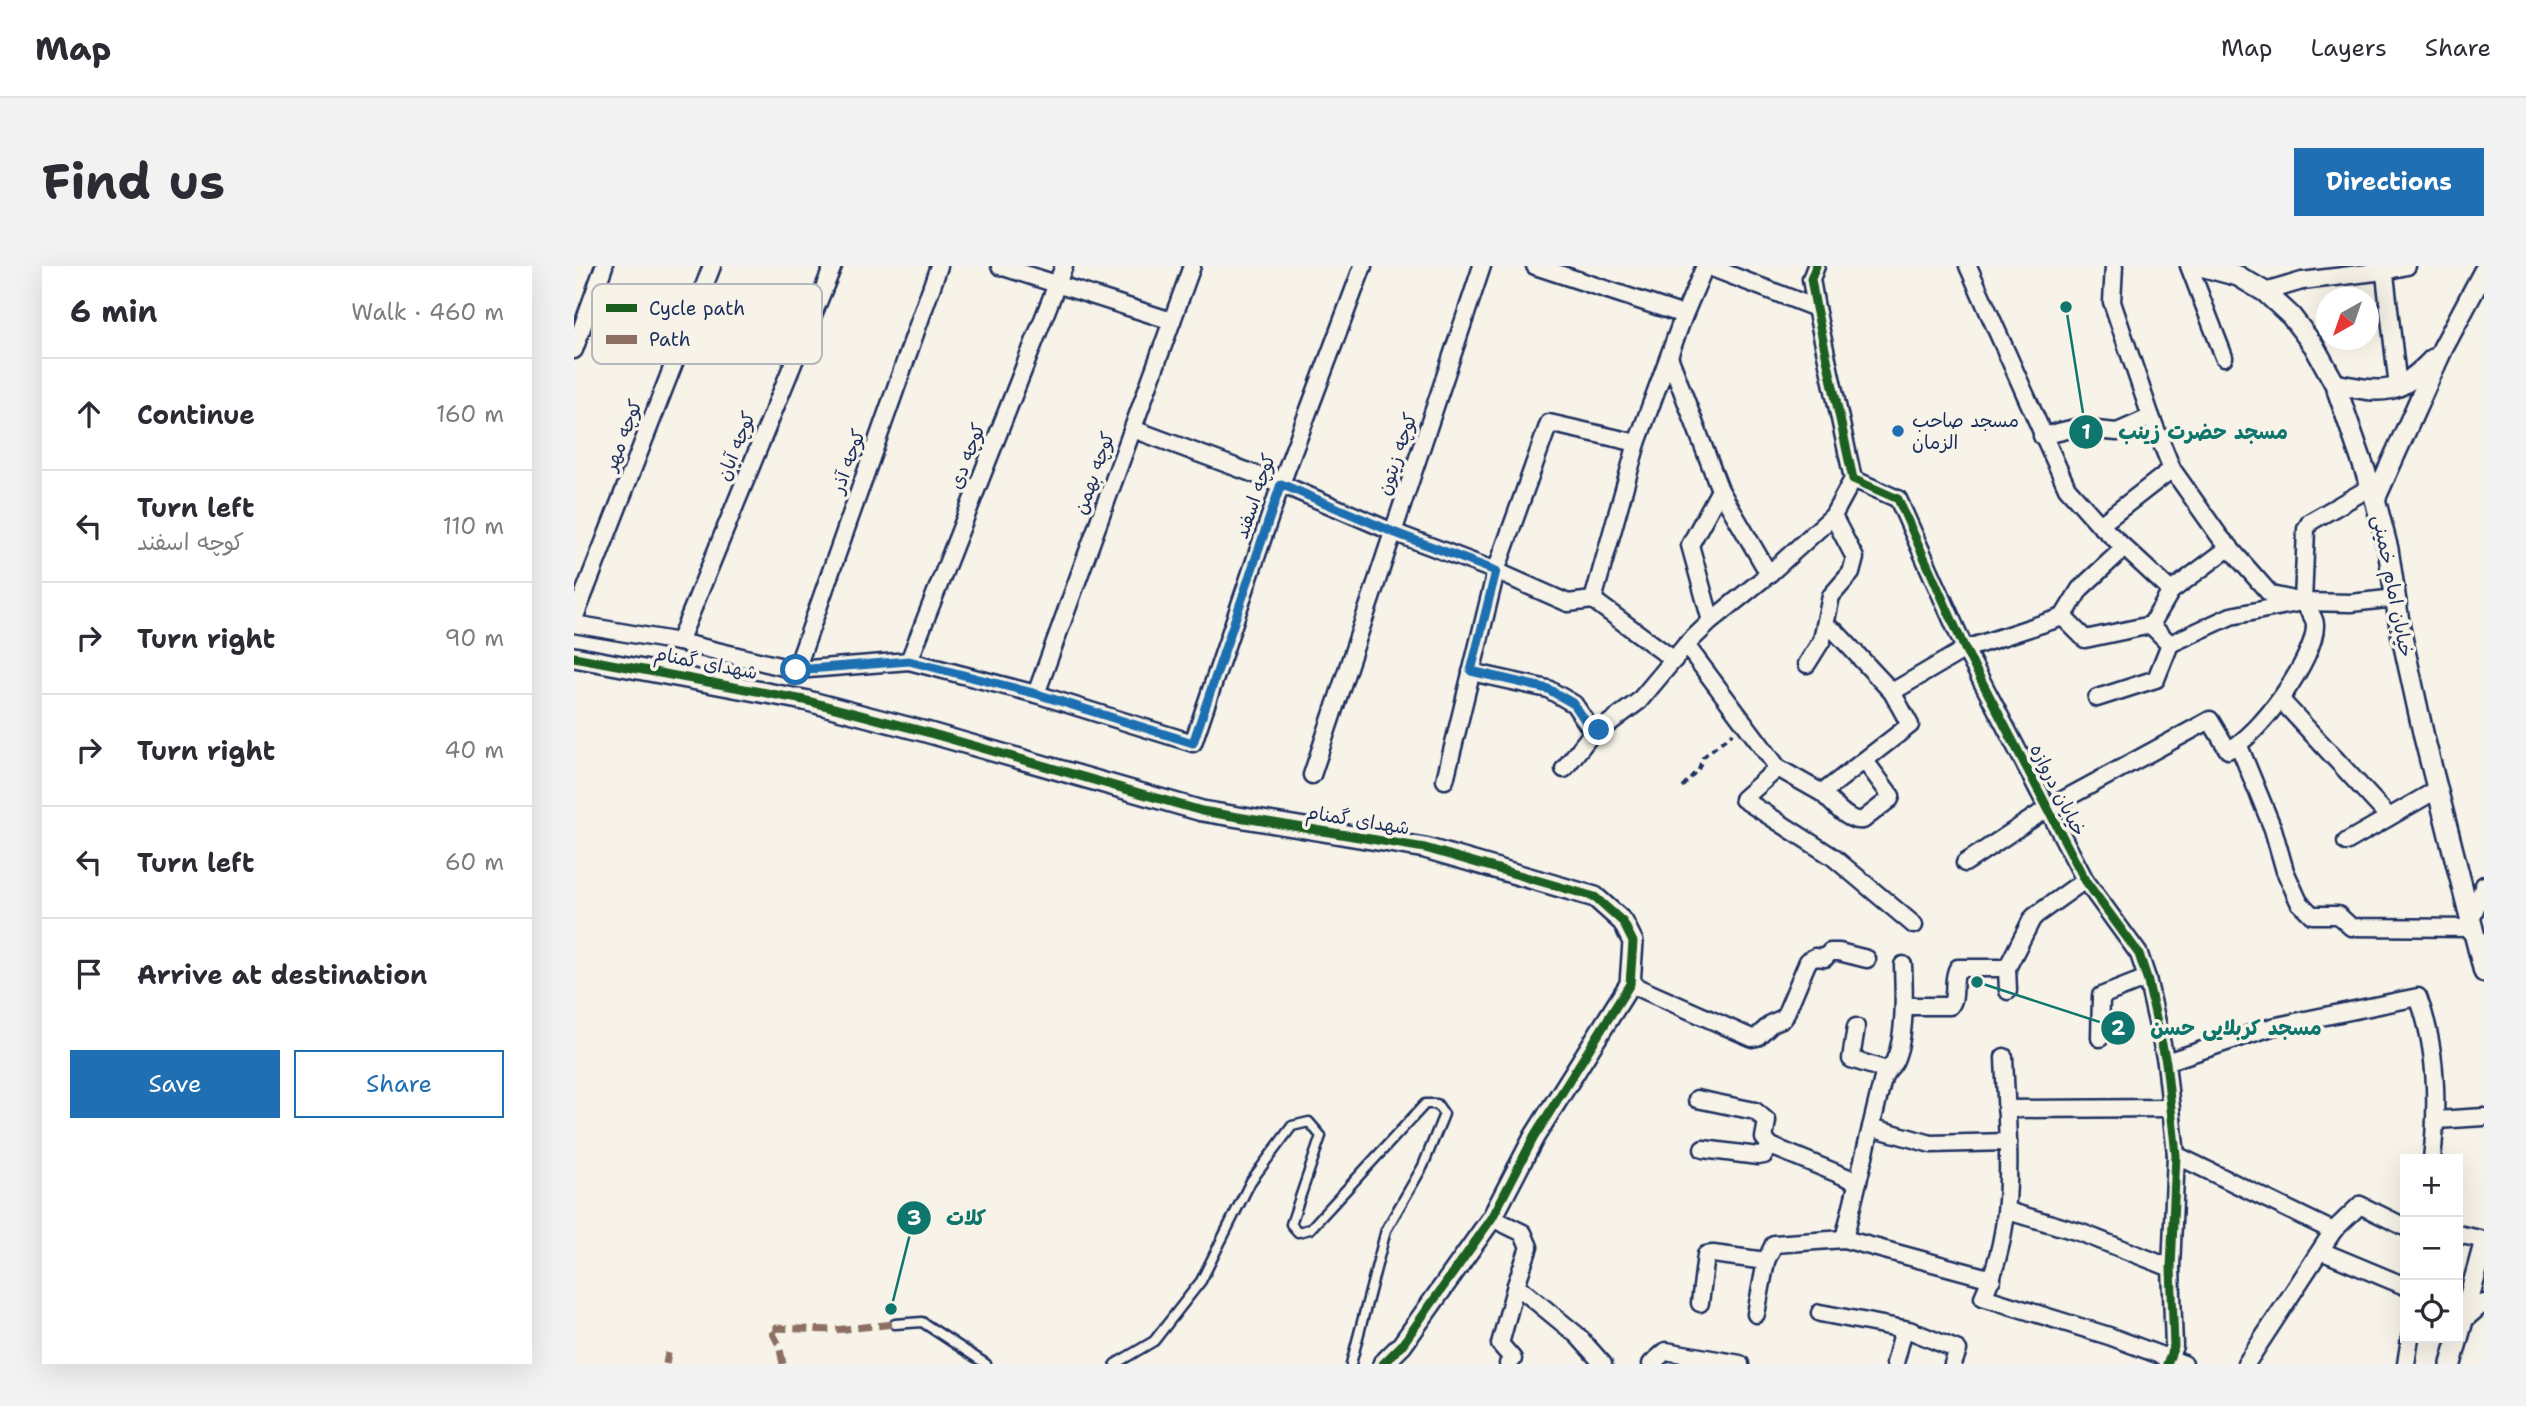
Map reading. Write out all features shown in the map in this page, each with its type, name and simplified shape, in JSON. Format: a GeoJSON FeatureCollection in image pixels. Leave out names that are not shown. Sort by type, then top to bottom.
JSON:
{"type":"FeatureCollection","features":[{"type":"Feature","properties":{"kind":"street"},"geometry":{"type":"LineString","coordinates":[[598,284],[604,266]]}},
{"type":"Feature","properties":{"kind":"street","name":"کوچه مهر"},"geometry":{"type":"LineString","coordinates":[[705,284],[712,266]]}},
{"type":"Feature","properties":{"kind":"street","name":"کوچه آبان"},"geometry":{"type":"LineString","coordinates":[[822,293],[833,266]]}},
{"type":"Feature","properties":{"kind":"street","name":"کوچه آذر"},"geometry":{"type":"LineString","coordinates":[[796,670],[939,266]]}},
{"type":"Feature","properties":{"kind":"street"},"geometry":{"type":"LineString","coordinates":[[1000,266],[1172,321]]}},
{"type":"Feature","properties":{"kind":"street","name":"کوچه دی"},"geometry":{"type":"LineString","coordinates":[[909,661],[1064,266]]}},
{"type":"Feature","properties":{"kind":"street","name":"کوچه بهمن"},"geometry":{"type":"LineString","coordinates":[[1037,694],[1192,266]]}},
{"type":"Feature","properties":{"kind":"street","name":"کوچه اسفند"},"geometry":{"type":"LineString","coordinates":[[1037,694],[1193,743],[1281,484],[1363,266]]}},
{"type":"Feature","properties":{"kind":"street","name":"کوچه زیتون"},"geometry":{"type":"LineString","coordinates":[[1312,775],[1482,266]]}},
{"type":"Feature","properties":{"kind":"street"},"geometry":{"type":"LineString","coordinates":[[1535,266],[1684,315]]}},
{"type":"Feature","properties":{"kind":"street"},"geometry":{"type":"LineString","coordinates":[[1593,600],[1637,443],[1684,315],[1706,266],[1816,308]]}},
{"type":"Feature","properties":{"kind":"street"},"geometry":{"type":"LineString","coordinates":[[1564,769],[1593,732],[1639,701],[1686,645],[1711,621],[1769,574],[1833,516],[1853,479],[1816,308],[1811,279],[1816,266]]}},
{"type":"Feature","properties":{"kind":"street"},"geometry":{"type":"LineString","coordinates":[[1968,266],[2067,488],[2100,525],[2171,591]]}},
{"type":"Feature","properties":{"kind":"street"},"geometry":{"type":"LineString","coordinates":[[2114,266],[2112,302],[2151,417],[2172,469],[2230,547],[2271,595],[2302,602],[2351,603],[2396,598]]}},
{"type":"Feature","properties":{"kind":"street"},"geometry":{"type":"LineString","coordinates":[[2189,266],[2224,357]]}},
{"type":"Feature","properties":{"kind":"street","name":"خیابان امام خمینی"},"geometry":{"type":"LineString","coordinates":[[2201,266],[2238,271],[2265,292],[2291,316],[2314,346],[2335,384],[2373,493],[2388,549],[2424,737],[2483,961]]}},
{"type":"Feature","properties":{"kind":"street"},"geometry":{"type":"LineString","coordinates":[[2265,292],[2300,274],[2407,266]]}},
{"type":"Feature","properties":{"kind":"street"},"geometry":{"type":"LineString","coordinates":[[2384,269],[2398,387]]}},
{"type":"Feature","properties":{"kind":"street"},"geometry":{"type":"LineString","coordinates":[[1965,863],[2048,808],[2210,720],[2228,750],[2239,746],[2281,700],[2314,641],[2315,621],[2302,602],[2306,529],[2310,522],[2373,493],[2443,348],[2484,271]]}},
{"type":"Feature","properties":{"kind":"street"},"geometry":{"type":"LineString","coordinates":[[574,350],[592,300]]}},
{"type":"Feature","properties":{"kind":"street"},"geometry":{"type":"LineString","coordinates":[[2335,384],[2372,391],[2398,387],[2414,379],[2443,348]]}},
{"type":"Feature","properties":{"kind":"street"},"geometry":{"type":"LineString","coordinates":[[1670,359],[1720,489],[1769,574]]}},
{"type":"Feature","properties":{"kind":"street","name":"کوچه مهر"},"geometry":{"type":"LineString","coordinates":[[574,622],[674,364]]}},
{"type":"Feature","properties":{"kind":"street","name":"کوچه آبان"},"geometry":{"type":"LineString","coordinates":[[678,642],[793,364]]}},
{"type":"Feature","properties":{"kind":"street"},"geometry":{"type":"LineString","coordinates":[[2042,436],[2075,428],[2117,432],[2151,417]]}},
{"type":"Feature","properties":{"kind":"street"},"geometry":{"type":"LineString","coordinates":[[1446,780],[1496,571],[1549,423],[1637,443]]}},
{"type":"Feature","properties":{"kind":"street"},"geometry":{"type":"LineString","coordinates":[[1133,429],[1281,484],[1568,603],[1593,600],[1674,660]]}},
{"type":"Feature","properties":{"kind":"street"},"geometry":{"type":"LineString","coordinates":[[2100,525],[2172,469]]}},
{"type":"Feature","properties":{"kind":"street","name":"خیابان دروازه"},"geometry":{"type":"LineString","coordinates":[[1853,479],[1898,499],[1965,649],[2085,880],[2139,954],[2166,1062],[2176,1154],[2171,1268],[2173,1362]]}},
{"type":"Feature","properties":{"kind":"street"},"geometry":{"type":"LineString","coordinates":[[1711,621],[1690,545],[1720,489]]}},
{"type":"Feature","properties":{"kind":"street"},"geometry":{"type":"LineString","coordinates":[[1807,664],[1822,640],[1831,596],[1851,573],[1855,558],[1833,516]]}},
{"type":"Feature","properties":{"kind":"street"},"geometry":{"type":"LineString","coordinates":[[2063,617],[2085,639],[2151,625],[2171,591],[2230,547]]}},
{"type":"Feature","properties":{"kind":"street"},"geometry":{"type":"LineString","coordinates":[[1892,692],[1965,649],[2063,617],[2080,589],[2124,548]]}},
{"type":"Feature","properties":{"kind":"street"},"geometry":{"type":"LineString","coordinates":[[2097,698],[2156,679],[2170,644],[2231,616],[2302,602]]}},
{"type":"Feature","properties":{"kind":"street"},"geometry":{"type":"LineString","coordinates":[[574,622],[678,642],[796,670],[909,661],[1037,694]]}},
{"type":"Feature","properties":{"kind":"street"},"geometry":{"type":"LineString","coordinates":[[2151,625],[2170,644]]}},
{"type":"Feature","properties":{"kind":"street"},"geometry":{"type":"LineString","coordinates":[[1822,793],[1910,724],[1892,692],[1836,632],[1825,630]]}},
{"type":"Feature","properties":{"kind":"street"},"geometry":{"type":"LineString","coordinates":[[1686,645],[1778,768],[1822,793],[1858,822],[1891,796],[1865,761]]}},
{"type":"Feature","properties":{"kind":"street","name":"شهدای گمنام"},"geometry":{"type":"LineString","coordinates":[[574,657],[804,700],[1202,811],[1425,848],[1595,897],[1623,922],[1633,942],[1630,984],[1534,1137],[1492,1218],[1402,1345],[1383,1364]]}},
{"type":"Feature","properties":{"kind":"street"},"geometry":{"type":"LineString","coordinates":[[1471,671],[1548,689],[1574,704],[1593,732]]}},
{"type":"Feature","properties":{"kind":"street"},"geometry":{"type":"LineString","coordinates":[[2281,700],[2389,817]]}},
{"type":"Feature","properties":{"kind":"street"},"geometry":{"type":"LineString","coordinates":[[2239,746],[2273,829],[2285,871],[2299,902],[2312,915],[2338,915],[2351,927],[2473,923],[2484,885]]}},
{"type":"Feature","properties":{"kind":"street"},"geometry":{"type":"LineString","coordinates":[[1778,768],[1744,799],[1833,857],[1914,925]]}},
{"type":"Feature","properties":{"kind":"street"},"geometry":{"type":"LineString","coordinates":[[2346,842],[2438,789]]}},
{"type":"Feature","properties":{"kind":"street"},"geometry":{"type":"LineString","coordinates":[[2008,991],[2007,968],[2036,915],[2085,880]]}},
{"type":"Feature","properties":{"kind":"street"},"geometry":{"type":"LineString","coordinates":[[1630,984],[1752,1038],[1757,1037],[1772,1023],[1784,1018],[1808,961],[1815,957],[1825,958],[1830,952],[1867,959]]}},
{"type":"Feature","properties":{"kind":"street"},"geometry":{"type":"LineString","coordinates":[[1844,1239],[1886,1070],[1896,1058],[1905,1006],[1903,965]]}},
{"type":"Feature","properties":{"kind":"street"},"geometry":{"type":"LineString","coordinates":[[1905,1006],[1950,1006],[1954,1003],[1955,973],[1958,968],[2007,968]]}},
{"type":"Feature","properties":{"kind":"street"},"geometry":{"type":"LineString","coordinates":[[2100,1038],[2101,996],[2147,978]]}},
{"type":"Feature","properties":{"kind":"street"},"geometry":{"type":"LineString","coordinates":[[2166,1062],[2272,1027],[2418,997],[2430,1038],[2436,1120],[2433,1154]]}},
{"type":"Feature","properties":{"kind":"street"},"geometry":{"type":"LineString","coordinates":[[1856,1027],[1851,1059],[1886,1070]]}},
{"type":"Feature","properties":{"kind":"street"},"geometry":{"type":"LineString","coordinates":[[2004,1058],[2008,1211],[1992,1279],[1983,1297],[2109,1336],[2173,1362]]}},
{"type":"Feature","properties":{"kind":"street"},"geometry":{"type":"LineString","coordinates":[[1697,1099],[1763,1115],[1767,1121],[1764,1138],[1771,1146],[1858,1182]]}},
{"type":"Feature","properties":{"kind":"street"},"geometry":{"type":"LineString","coordinates":[[2006,1109],[2171,1108]]}},
{"type":"Feature","properties":{"kind":"street"},"geometry":{"type":"LineString","coordinates":[[2436,1120],[2484,1117]]}},
{"type":"Feature","properties":{"kind":"street"},"geometry":{"type":"LineString","coordinates":[[1871,1127],[1931,1144],[2008,1142]]}},
{"type":"Feature","properties":{"kind":"street"},"geometry":{"type":"LineString","coordinates":[[1703,1149],[1758,1156],[1764,1155],[1771,1146]]}},
{"type":"Feature","properties":{"kind":"street"},"geometry":{"type":"LineString","coordinates":[[2176,1154],[2333,1231]]}},
{"type":"Feature","properties":{"kind":"street"},"geometry":{"type":"LineString","coordinates":[[2246,1364],[2333,1231],[2360,1205],[2400,1225]]}},
{"type":"Feature","properties":{"kind":"street"},"geometry":{"type":"LineString","coordinates":[[2008,1211],[2082,1233],[2171,1268]]}},
{"type":"Feature","properties":{"kind":"street"},"geometry":{"type":"LineString","coordinates":[[1492,1218],[1523,1233],[1529,1247],[1500,1344],[1513,1359],[1508,1364]]}},
{"type":"Feature","properties":{"kind":"street"},"geometry":{"type":"LineString","coordinates":[[2451,1364],[2484,1242],[2463,1236]]}},
{"type":"Feature","properties":{"kind":"street"},"geometry":{"type":"LineString","coordinates":[[1756,1314],[1766,1261],[1774,1244],[1844,1239],[1992,1279]]}},
{"type":"Feature","properties":{"kind":"street"},"geometry":{"type":"LineString","coordinates":[[2321,1251],[2400,1284]]}},
{"type":"Feature","properties":{"kind":"street"},"geometry":{"type":"LineString","coordinates":[[1700,1303],[1706,1255],[1766,1261]]}},
{"type":"Feature","properties":{"kind":"street"},"geometry":{"type":"LineString","coordinates":[[1516,1285],[1577,1335],[1603,1364]]}},
{"type":"Feature","properties":{"kind":"street"},"geometry":{"type":"LineString","coordinates":[[2464,1320],[2484,1303]]}},
{"type":"Feature","properties":{"kind":"street"},"geometry":{"type":"LineString","coordinates":[[1820,1313],[1904,1329],[1958,1350],[1953,1364]]}},
{"type":"Feature","properties":{"kind":"street"},"geometry":{"type":"LineString","coordinates":[[1895,1363],[1904,1329]]}},
{"type":"Feature","properties":{"kind":"street"},"geometry":{"type":"LineString","coordinates":[[2406,1364],[2409,1343]]}},
{"type":"Feature","properties":{"kind":"street"},"geometry":{"type":"LineString","coordinates":[[1651,1364],[1666,1351],[1740,1364]]}},
{"type":"Feature","properties":{"kind":"lane"},"geometry":{"type":"LineString","coordinates":[[1115,1364],[1154,1341],[1201,1280],[1251,1181],[1292,1126],[1309,1122],[1321,1136],[1292,1224],[1298,1232],[1310,1229],[1425,1104],[1437,1104],[1444,1114],[1423,1166],[1386,1230],[1351,1364]]}},
{"type":"Feature","properties":{"kind":"lane"},"geometry":{"type":"LineString","coordinates":[[895,1324],[922,1322],[986,1364]]}},
{"type":"Feature","properties":{"kind":"path"},"geometry":{"type":"LineString","coordinates":[[1682,786],[1699,768],[1703,757],[1746,723]]}},
{"type":"Feature","properties":{"kind":"marked path"},"geometry":{"type":"LineString","coordinates":[[783,1364],[779,1345],[770,1328],[834,1330],[895,1324]]}},
{"type":"Feature","properties":{"kind":"marked path"},"geometry":{"type":"LineString","coordinates":[[666,1364],[668,1353]]}},
{"type":"Feature","properties":{"kind":"cycle path"},"geometry":{"type":"LineString","coordinates":[[1816,266],[1811,279],[1816,308],[1853,479],[1898,499],[1965,649],[2085,880],[2139,954],[2147,978],[2166,1062],[2176,1155],[2171,1268],[2174,1346],[2167,1364]]}},
{"type":"Feature","properties":{"kind":"cycle path"},"geometry":{"type":"LineString","coordinates":[[574,657],[804,700],[1202,811],[1425,848],[1595,897],[1623,922],[1633,942],[1630,984],[1534,1137],[1492,1218],[1402,1345],[1383,1364]]}},
{"type":"Feature","properties":{"kind":"place","name":"مسجد حضرت زینب"},"geometry":{"type":"Point","coordinates":[2066,307]}},
{"type":"Feature","properties":{"kind":"place","name":"مسجد صاحب الزمان"},"geometry":{"type":"Point","coordinates":[1898,431]}},
{"type":"Feature","properties":{"kind":"place","name":"مسجد کربلایی حسن"},"geometry":{"type":"Point","coordinates":[1977,982]}},
{"type":"Feature","properties":{"kind":"place","name":"کلات"},"geometry":{"type":"Point","coordinates":[891,1309]}},
{"type":"Feature","properties":{"kind":"route"},"geometry":{"type":"LineString","coordinates":[[796,670],[909,661],[1037,694],[1193,743],[1281,484],[1393,532],[1496,571],[1471,671],[1548,689],[1574,704],[1593,732],[1599,730]]}}]}
